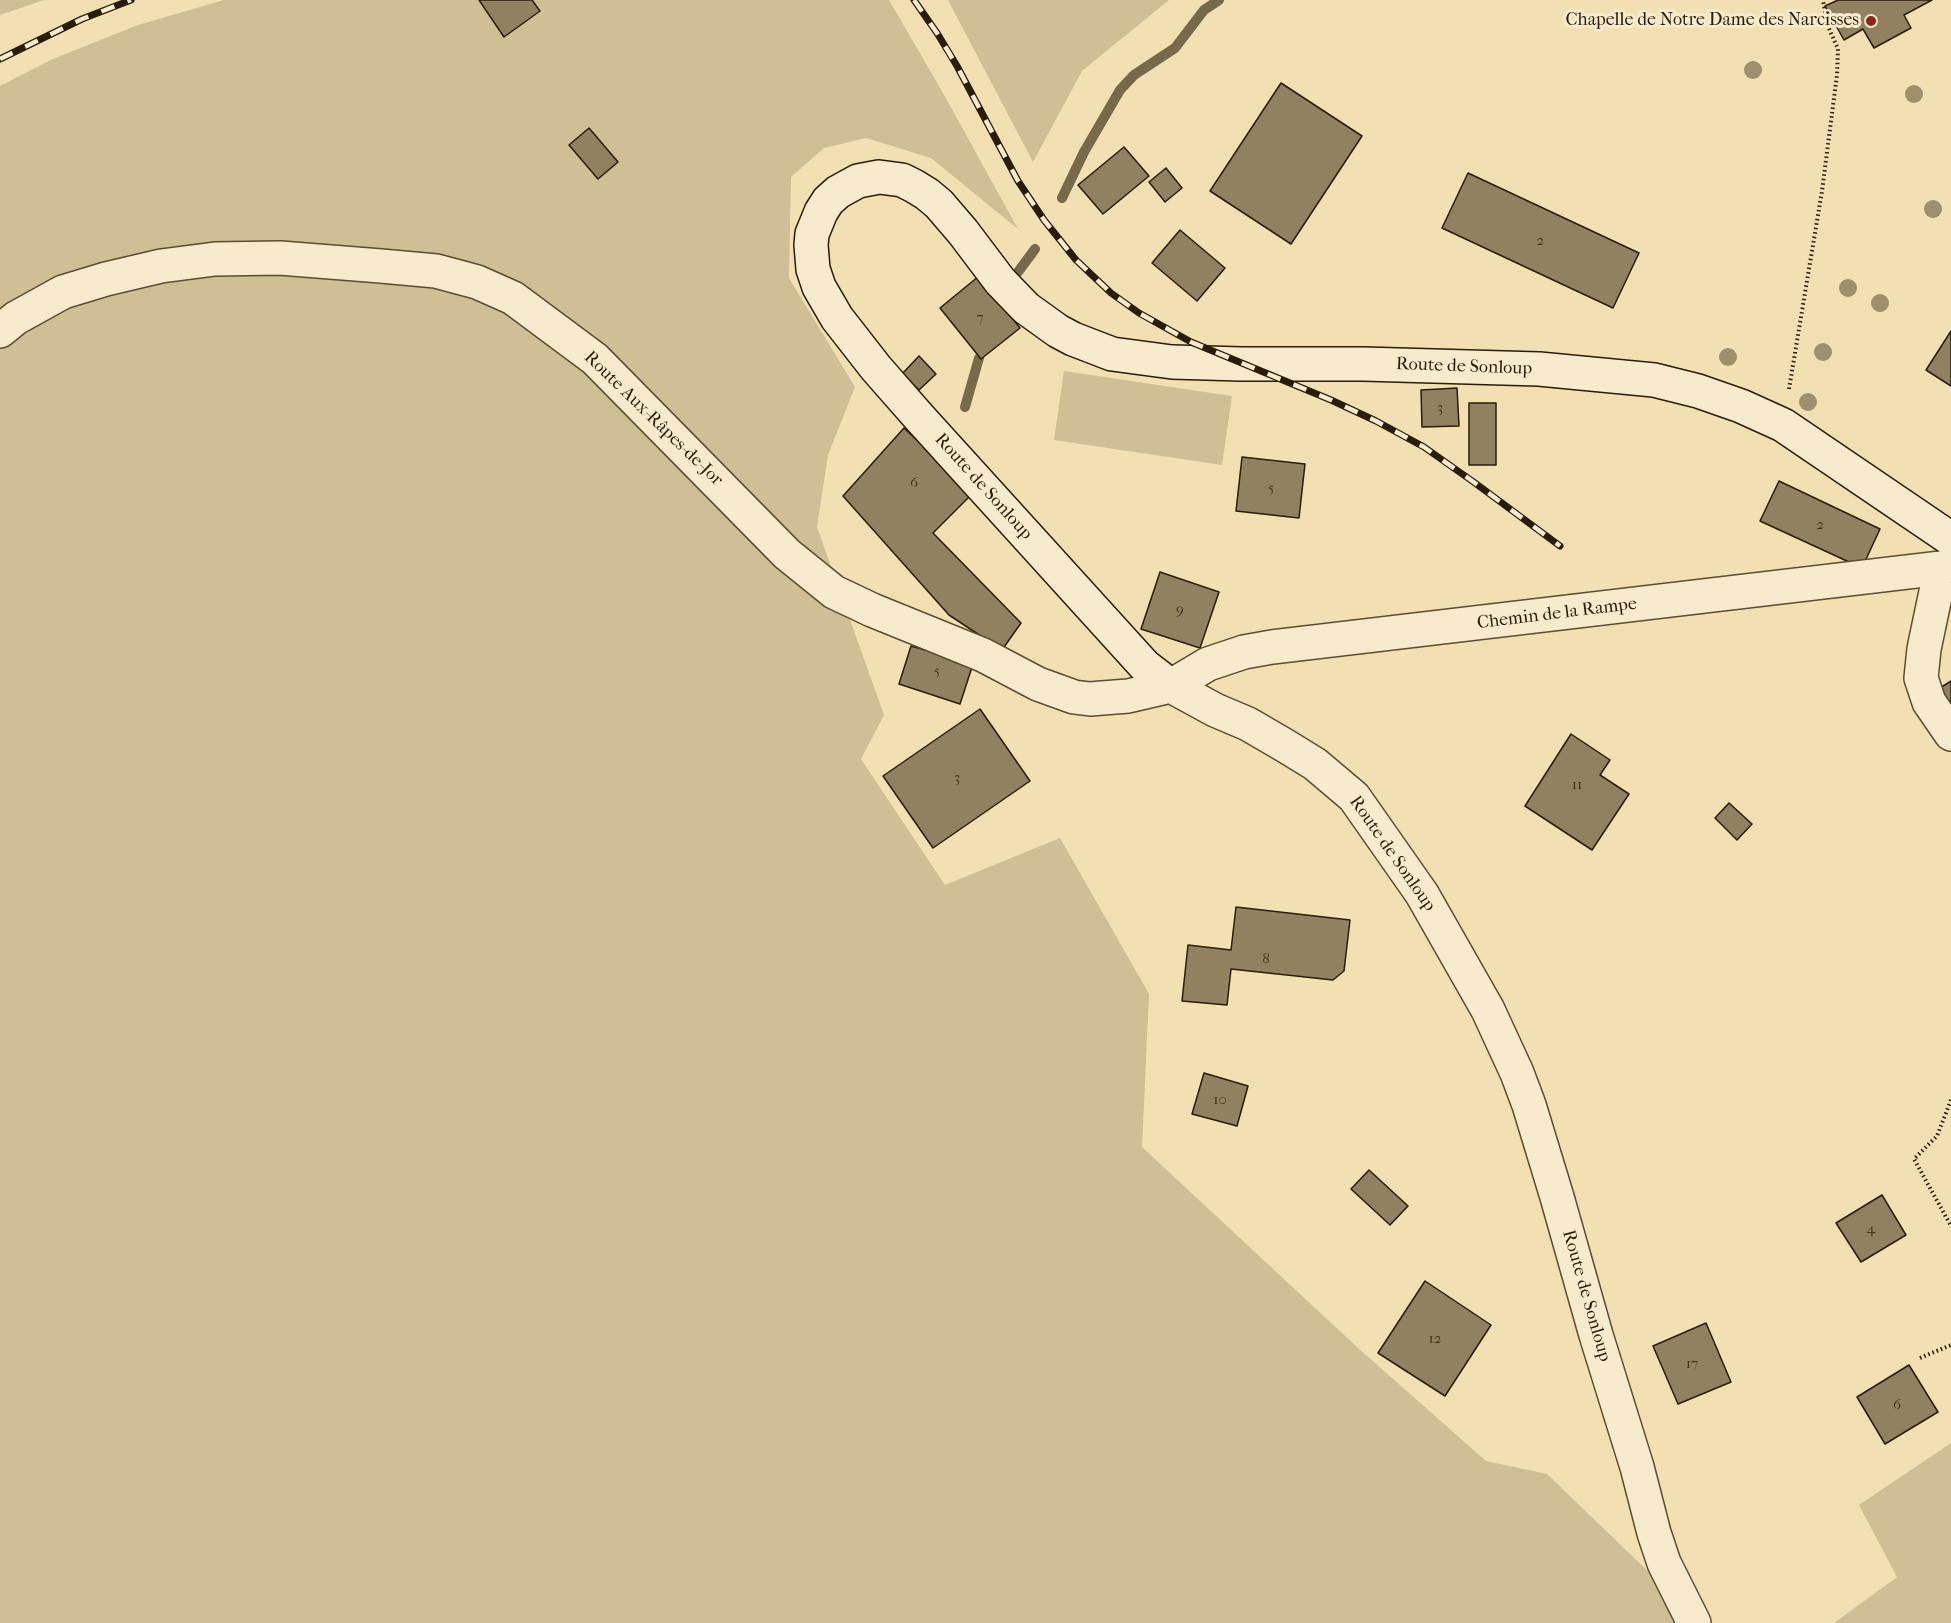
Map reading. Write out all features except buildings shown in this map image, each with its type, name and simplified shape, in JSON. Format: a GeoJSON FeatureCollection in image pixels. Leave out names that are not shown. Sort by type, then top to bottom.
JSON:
{"type":"FeatureCollection","features":[{"type":"Feature","properties":{"kind":"street","name":"Route de Sonloup"},"geometry":{"type":"LineString","coordinates":[[1694,1623],[1664,1563],[1654,1533],[1637,1467],[1529,1105],[1505,1046],[1478,990],[1422,894],[1354,797],[1315,764],[1248,724],[1215,710],[1171,686],[1144,666],[919,417],[876,368],[837,318],[819,287],[813,269],[812,234],[821,212],[838,192],[858,181],[879,177],[902,180],[927,194],[939,204],[1006,288],[1026,308],[1058,331],[1112,354],[1172,362],[1515,368],[1609,375],[1654,380],[1698,391],[1741,406],[1783,425]]}},
{"type":"Feature","properties":{"kind":"street","name":"Route Aux-Râpes-de-Jor"},"geometry":{"type":"LineString","coordinates":[[0,331],[16,318],[63,292],[161,266],[215,259],[280,258],[381,266],[436,271],[477,282],[513,298],[595,359],[787,554],[834,592],[983,655],[1038,684],[1074,697],[1106,698],[1171,686]]}},
{"type":"Feature","properties":{"kind":"street"},"geometry":{"type":"LineString","coordinates":[[1783,425],[1948,557],[1924,649],[1921,678],[1929,702],[1951,734]]}},
{"type":"Feature","properties":{"kind":"street","name":"Chemin de la Rampe"},"geometry":{"type":"LineString","coordinates":[[1171,686],[1208,664],[1244,652],[1272,647],[1948,557]]}},
{"type":"Feature","properties":{"kind":"path"},"geometry":{"type":"LineString","coordinates":[[1783,425],[1822,191],[1837,75],[1838,49],[1827,24],[1823,0]]}},
{"type":"Feature","properties":{"kind":"path"},"geometry":{"type":"LineString","coordinates":[[1951,1100],[1936,1136],[1914,1160],[1951,1226]]}},
{"type":"Feature","properties":{"kind":"path"},"geometry":{"type":"LineString","coordinates":[[1920,1358],[1951,1345]]}},
{"type":"Feature","properties":{"kind":"shaded area"},"geometry":{"type":"Polygon","coordinates":[[[0,0],[44,0],[0,15],[0,0]]]}},
{"type":"Feature","properties":{"kind":"shaded area"},"geometry":{"type":"Polygon","coordinates":[[[224,0],[889,0],[1018,229],[931,158],[866,138],[824,148],[791,177],[789,278],[855,387],[828,455],[817,527],[884,715],[861,759],[945,885],[1060,838],[1149,994],[1142,1147],[1358,1348],[1486,1461],[1547,1474],[1700,1623],[0,1623],[0,86],[53,59],[138,25],[224,0]]]}},
{"type":"Feature","properties":{"kind":"shaded area"},"geometry":{"type":"Polygon","coordinates":[[[948,0],[1169,0],[1082,71],[1033,162],[948,0]]]}},
{"type":"Feature","properties":{"kind":"shaded area"},"geometry":{"type":"Polygon","coordinates":[[[1064,371],[1232,396],[1222,465],[1054,440],[1064,371]]]}},
{"type":"Feature","properties":{"kind":"shaded area"},"geometry":{"type":"Polygon","coordinates":[[[1951,1443],[1951,1623],[1834,1623],[1897,1577],[1859,1505],[1951,1443]]]}},
{"type":"Feature","properties":{"kind":"waterway"},"geometry":{"type":"LineString","coordinates":[[1062,198],[1084,152],[1120,90],[1134,75],[1175,48],[1204,10],[1219,0]]}},
{"type":"Feature","properties":{"kind":"waterway"},"geometry":{"type":"LineString","coordinates":[[1018,272],[1035,249]]}},
{"type":"Feature","properties":{"kind":"waterway"},"geometry":{"type":"LineString","coordinates":[[965,407],[979,358]]}},
{"type":"Feature","properties":{"kind":"railway"},"geometry":{"type":"LineString","coordinates":[[0,59],[82,19],[131,0]]}},
{"type":"Feature","properties":{"kind":"railway"},"geometry":{"type":"LineString","coordinates":[[914,0],[957,66],[1018,181],[1044,220],[1076,260],[1111,293],[1139,313],[1191,342],[1331,400],[1424,447],[1560,546]]}},
{"type":"Feature","properties":{"kind":"place","name":"Chapelle de Notre Dame des Narcisses"},"geometry":{"type":"Point","coordinates":[1871,21]}}]}
